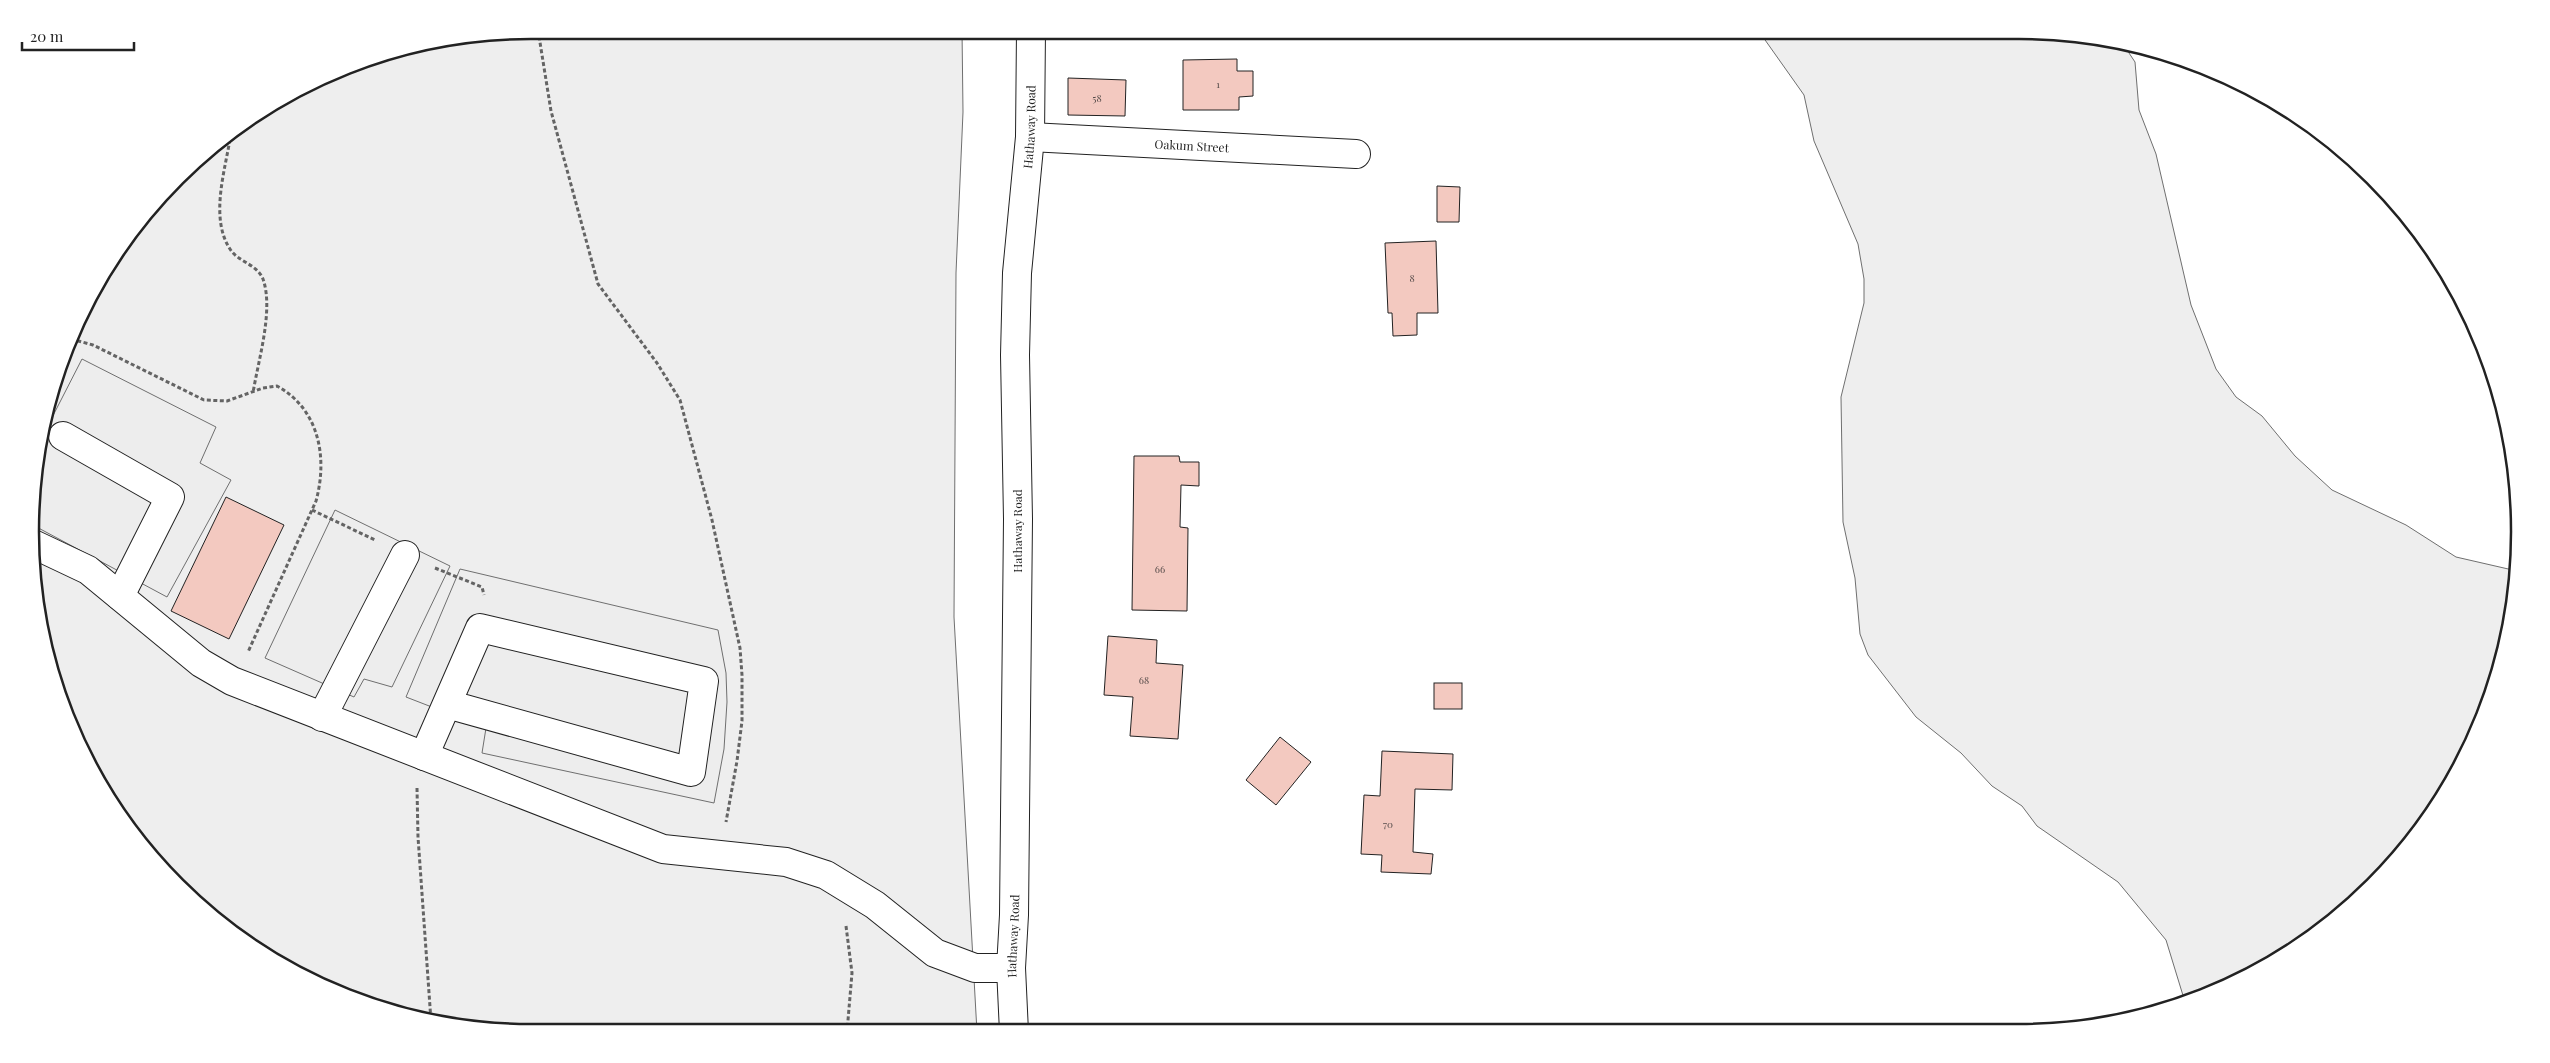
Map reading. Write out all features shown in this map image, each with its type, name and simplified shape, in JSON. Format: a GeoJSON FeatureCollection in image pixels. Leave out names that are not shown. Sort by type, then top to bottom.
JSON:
{"type":"FeatureCollection","features":[{"type":"Feature","properties":{"kind":"main road","name":"Hathaway Road"},"geometry":{"type":"LineString","coordinates":[[1014,1024],[1011,968],[1014,915],[1018,519],[1015,355],[1017,273],[1030,137],[1031,39]]}},
{"type":"Feature","properties":{"kind":"main road","name":"Oakum Street"},"geometry":{"type":"LineString","coordinates":[[1030,137],[1356,154]]}},
{"type":"Feature","properties":{"kind":"main road"},"geometry":{"type":"LineString","coordinates":[[63,436],[170,497],[120,596]]}},
{"type":"Feature","properties":{"kind":"main road"},"geometry":{"type":"LineString","coordinates":[[39,547],[88,570],[201,663],[235,682],[663,849],[786,862],[826,875],[875,905],[935,953],[975,968],[1011,968]]}},
{"type":"Feature","properties":{"kind":"main road"},"geometry":{"type":"LineString","coordinates":[[322,717],[406,555]]}},
{"type":"Feature","properties":{"kind":"main road"},"geometry":{"type":"LineString","coordinates":[[424,756],[480,628],[704,682],[691,772],[447,704]]}},
{"type":"Feature","properties":{"kind":"path"},"geometry":{"type":"LineString","coordinates":[[539,39],[550,111],[598,284],[657,363],[680,400],[712,520],[740,648],[742,676],[742,721],[737,761],[720,854]]}},
{"type":"Feature","properties":{"kind":"path"},"geometry":{"type":"LineString","coordinates":[[229,143],[220,205],[221,226],[231,251],[258,271],[263,279],[267,301],[253,392]]}},
{"type":"Feature","properties":{"kind":"path"},"geometry":{"type":"LineString","coordinates":[[77,341],[93,345],[204,400],[227,401],[277,386],[299,401],[311,420],[321,448],[321,484],[316,501],[235,682]]}},
{"type":"Feature","properties":{"kind":"path"},"geometry":{"type":"LineString","coordinates":[[424,756],[416,793],[431,1014]]}},
{"type":"Feature","properties":{"kind":"path"},"geometry":{"type":"LineString","coordinates":[[840,883],[852,973],[847,1024]]}},
{"type":"Feature","properties":{"kind":"shaded area"},"geometry":{"type":"Polygon","coordinates":[[[962,39],[963,112],[956,273],[954,617],[977,1024],[532,1024],[499,1023],[435,1015],[373,998],[343,987],[285,958],[258,941],[207,902],[183,880],[161,856],[122,805],[105,778],[76,720],[65,690],[48,628],[40,564],[39,532],[40,499],[48,435],[65,373],[76,343],[90,314],[122,258],[161,207],[207,161],[258,122],[285,105],[343,76],[373,65],[435,48],[499,40],[962,39]]]}},
{"type":"Feature","properties":{"kind":"shaded area"},"geometry":{"type":"Polygon","coordinates":[[[1764,39],[2051,40],[2083,43],[2129,52],[2135,62],[2139,110],[2156,154],[2191,305],[2216,369],[2236,397],[2262,416],[2295,456],[2332,490],[2406,525],[2456,557],[2510,569],[2502,628],[2485,690],[2474,720],[2460,749],[2428,805],[2389,856],[2343,902],[2292,941],[2265,958],[2207,987],[2183,996],[2166,940],[2118,882],[2037,826],[2022,806],[1992,786],[1961,753],[1916,717],[1868,655],[1860,634],[1855,578],[1843,522],[1841,397],[1864,303],[1864,279],[1858,244],[1814,141],[1804,95],[1764,39]]]}},
{"type":"Feature","properties":{"kind":"shaded area"},"geometry":{"type":"Polygon","coordinates":[[[82,359],[216,427],[200,463],[231,480],[167,597],[39,528],[43,467],[53,416],[82,359]]]}},
{"type":"Feature","properties":{"kind":"shaded area"},"geometry":{"type":"Polygon","coordinates":[[[335,510],[450,566],[392,687],[364,679],[354,697],[265,658],[335,510]]]}},
{"type":"Feature","properties":{"kind":"shaded area"},"geometry":{"type":"Polygon","coordinates":[[[460,569],[718,630],[726,673],[727,702],[724,749],[714,803],[482,753],[486,728],[406,697],[460,569]]]}},
{"type":"Feature","properties":{"kind":"building"},"geometry":{"type":"Polygon","coordinates":[[[1237,59],[1237,71],[1253,71],[1253,96],[1239,97],[1239,110],[1183,110],[1183,60],[1237,59]]]}},
{"type":"Feature","properties":{"kind":"building"},"geometry":{"type":"Polygon","coordinates":[[[1068,78],[1126,80],[1125,116],[1068,115],[1068,78]]]}},
{"type":"Feature","properties":{"kind":"building"},"geometry":{"type":"Polygon","coordinates":[[[1437,186],[1460,187],[1459,222],[1437,222],[1437,186]]]}},
{"type":"Feature","properties":{"kind":"building"},"geometry":{"type":"Polygon","coordinates":[[[1436,241],[1438,313],[1417,313],[1417,335],[1393,336],[1392,313],[1388,313],[1385,243],[1436,241]]]}},
{"type":"Feature","properties":{"kind":"building"},"geometry":{"type":"Polygon","coordinates":[[[1134,456],[1179,456],[1180,462],[1199,462],[1199,486],[1181,485],[1180,527],[1188,528],[1187,611],[1132,610],[1134,456]]]}},
{"type":"Feature","properties":{"kind":"building"},"geometry":{"type":"Polygon","coordinates":[[[226,497],[284,525],[229,639],[171,611],[226,497]]]}},
{"type":"Feature","properties":{"kind":"building"},"geometry":{"type":"Polygon","coordinates":[[[1108,636],[1157,640],[1156,663],[1183,665],[1178,739],[1130,736],[1133,697],[1104,695],[1108,636]]]}},
{"type":"Feature","properties":{"kind":"building"},"geometry":{"type":"Polygon","coordinates":[[[1434,683],[1462,683],[1462,709],[1434,709],[1434,683]]]}},
{"type":"Feature","properties":{"kind":"building"},"geometry":{"type":"Polygon","coordinates":[[[1280,737],[1311,762],[1276,805],[1246,780],[1280,737]]]}},
{"type":"Feature","properties":{"kind":"building"},"geometry":{"type":"Polygon","coordinates":[[[1382,751],[1453,754],[1452,790],[1415,789],[1413,852],[1433,854],[1431,874],[1381,872],[1382,855],[1361,854],[1364,795],[1380,796],[1382,751]]]}}]}
